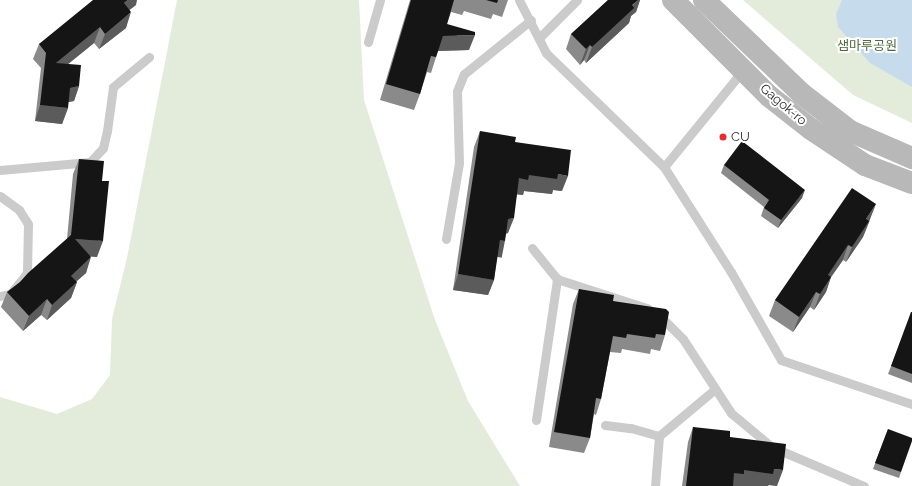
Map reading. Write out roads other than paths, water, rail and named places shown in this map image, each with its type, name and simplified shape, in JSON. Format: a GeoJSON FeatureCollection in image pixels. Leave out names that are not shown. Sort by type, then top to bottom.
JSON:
{"type":"FeatureCollection","features":[{"type":"Feature","properties":{"kind":"street","name":"Gagok-ro"},"geometry":{"type":"LineString","coordinates":[[673,0],[769,96],[811,129],[865,165],[912,183]]}},
{"type":"Feature","properties":{"kind":"street","name":"Gagok-ro"},"geometry":{"type":"LineString","coordinates":[[704,0],[802,94],[850,131],[912,158]]}},
{"type":"Feature","properties":{"kind":"lane"},"geometry":{"type":"LineString","coordinates":[[368,42],[380,0]]}},
{"type":"Feature","properties":{"kind":"lane"},"geometry":{"type":"LineString","coordinates":[[519,0],[531,20],[546,53],[664,167],[731,272],[781,360],[912,404]]}},
{"type":"Feature","properties":{"kind":"lane"},"geometry":{"type":"LineString","coordinates":[[539,38],[577,0]]}},
{"type":"Feature","properties":{"kind":"lane"},"geometry":{"type":"LineString","coordinates":[[446,239],[459,163],[457,91],[464,74],[531,20]]}},
{"type":"Feature","properties":{"kind":"lane"},"geometry":{"type":"LineString","coordinates":[[0,170],[90,162],[103,148],[107,132],[113,87],[149,57]]}},
{"type":"Feature","properties":{"kind":"lane"},"geometry":{"type":"LineString","coordinates":[[664,167],[743,70]]}},
{"type":"Feature","properties":{"kind":"lane"},"geometry":{"type":"LineString","coordinates":[[0,196],[19,210],[28,224],[27,273],[10,294],[0,296]]}},
{"type":"Feature","properties":{"kind":"lane"},"geometry":{"type":"LineString","coordinates":[[532,248],[557,279],[654,310],[683,339],[731,413],[772,447],[864,486]]}},
{"type":"Feature","properties":{"kind":"lane"},"geometry":{"type":"LineString","coordinates":[[536,420],[557,279]]}},
{"type":"Feature","properties":{"kind":"lane"},"geometry":{"type":"LineString","coordinates":[[655,486],[659,436],[715,389]]}},
{"type":"Feature","properties":{"kind":"lane"},"geometry":{"type":"LineString","coordinates":[[605,425],[632,428],[659,436]]}},
{"type":"Feature","properties":{"kind":"water"},"geometry":{"type":"Polygon","coordinates":[[[842,0],[912,0],[912,87],[870,63],[838,27],[836,14],[842,0]]]}},
{"type":"Feature","properties":{"kind":"place","name":"CU"},"geometry":{"type":"Point","coordinates":[723,137]}},
{"type":"Feature","properties":{"kind":"park label","name":"샘마루공원"},"geometry":{"type":"Point","coordinates":[867,46]}}]}
